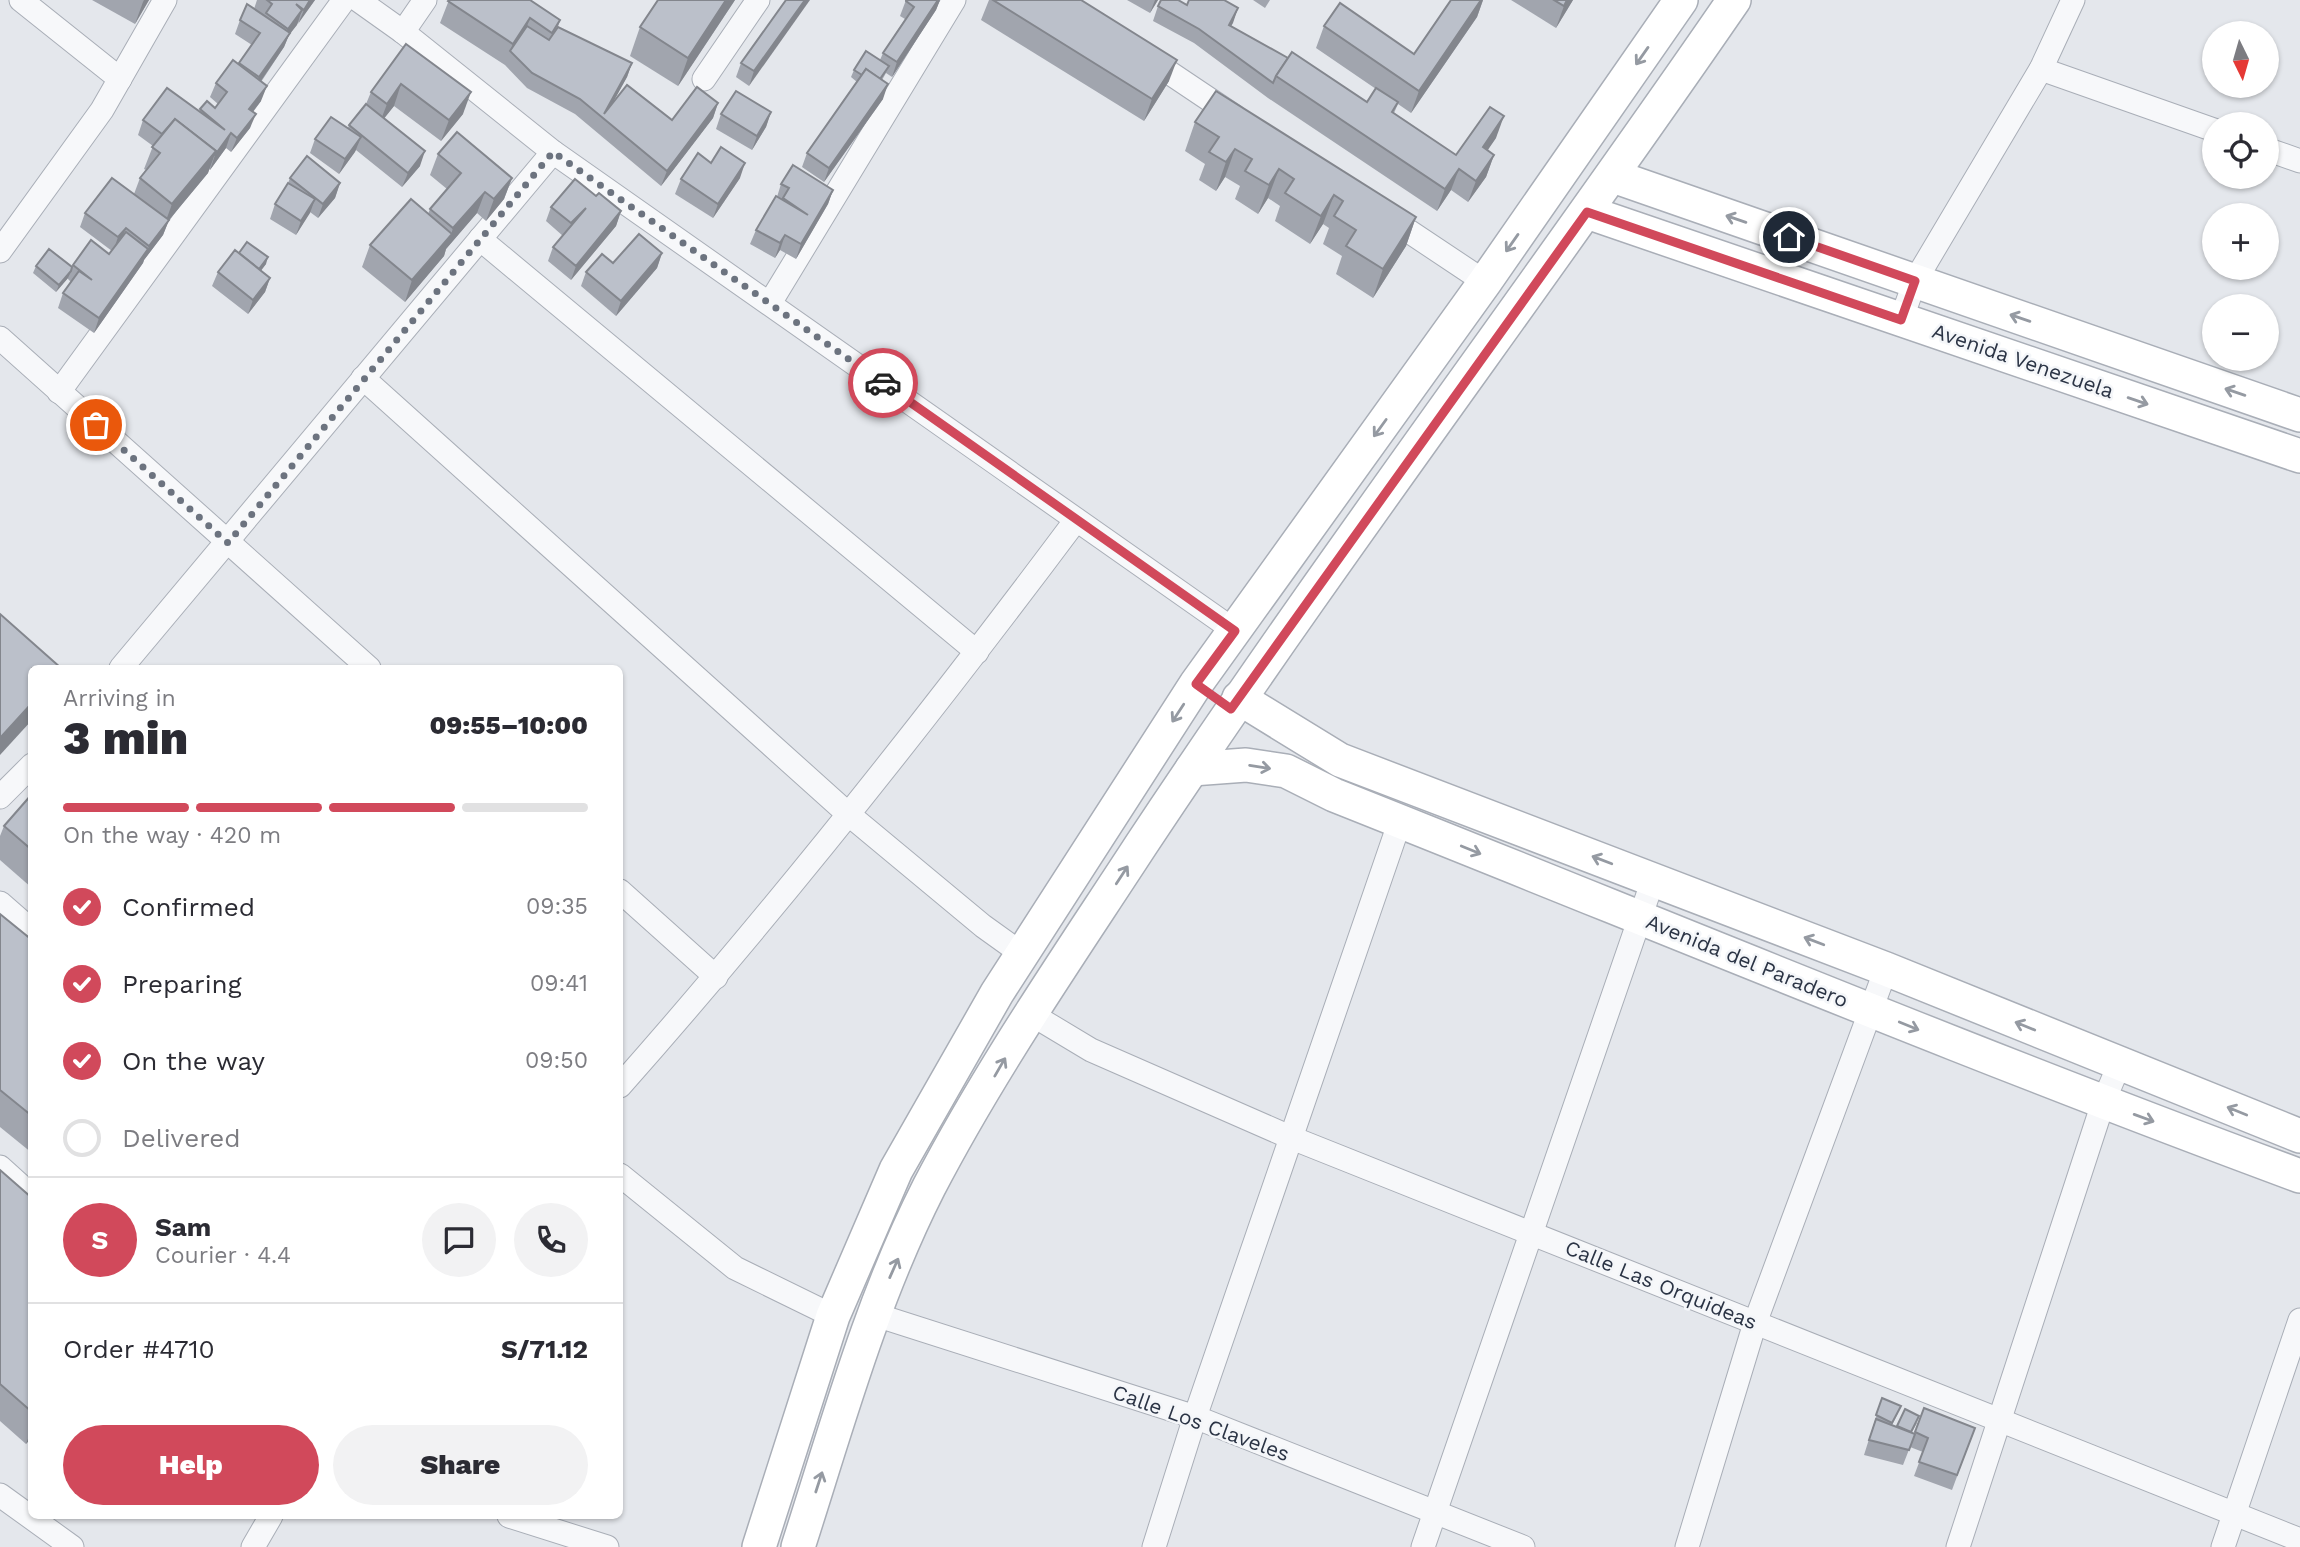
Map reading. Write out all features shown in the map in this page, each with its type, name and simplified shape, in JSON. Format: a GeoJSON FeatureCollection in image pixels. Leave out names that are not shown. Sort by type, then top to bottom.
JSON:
{"type":"FeatureCollection","features":[{"type":"Feature","properties":{"kind":"street"},"geometry":{"type":"LineString","coordinates":[[21,0],[120,79]]}},
{"type":"Feature","properties":{"kind":"street"},"geometry":{"type":"LineString","coordinates":[[0,251],[102,110],[165,0]]}},
{"type":"Feature","properties":{"kind":"street"},"geometry":{"type":"LineString","coordinates":[[59,392],[344,0]]}},
{"type":"Feature","properties":{"kind":"street"},"geometry":{"type":"LineString","coordinates":[[358,0],[403,32],[553,152],[1235,631]]}},
{"type":"Feature","properties":{"kind":"street"},"geometry":{"type":"LineString","coordinates":[[403,32],[425,0]]}},
{"type":"Feature","properties":{"kind":"street"},"geometry":{"type":"LineString","coordinates":[[704,79],[758,0]]}},
{"type":"Feature","properties":{"kind":"street"},"geometry":{"type":"LineString","coordinates":[[770,303],[954,0]]}},
{"type":"Feature","properties":{"kind":"street"},"geometry":{"type":"LineString","coordinates":[[759,1547],[833,1316],[896,1170],[1022,954],[1196,684],[1485,282],[1681,0]]}},
{"type":"Feature","properties":{"kind":"street"},"geometry":{"type":"LineString","coordinates":[[798,1547],[873,1314],[929,1188],[1031,1014],[1235,703],[1613,176],[1734,0]]}},
{"type":"Feature","properties":{"kind":"street"},"geometry":{"type":"LineString","coordinates":[[1901,320],[1915,281],[2041,69],[2073,0]]}},
{"type":"Feature","properties":{"kind":"street"},"geometry":{"type":"LineString","coordinates":[[1129,46],[1255,130]]}},
{"type":"Feature","properties":{"kind":"street"},"geometry":{"type":"LineString","coordinates":[[2041,69],[2202,126]]}},
{"type":"Feature","properties":{"kind":"street"},"geometry":{"type":"LineString","coordinates":[[124,665],[553,152]]}},
{"type":"Feature","properties":{"kind":"street"},"geometry":{"type":"LineString","coordinates":[[2279,154],[2300,161]]}},
{"type":"Feature","properties":{"kind":"street","name":"Avenida Venezuela"},"geometry":{"type":"LineString","coordinates":[[1613,176],[2300,415]]}},
{"type":"Feature","properties":{"kind":"street"},"geometry":{"type":"LineString","coordinates":[[1370,206],[1485,282]]}},
{"type":"Feature","properties":{"kind":"street","name":"Avenida Venezuela"},"geometry":{"type":"LineString","coordinates":[[1587,212],[2300,456]]}},
{"type":"Feature","properties":{"kind":"street"},"geometry":{"type":"LineString","coordinates":[[480,239],[977,652]]}},
{"type":"Feature","properties":{"kind":"street"},"geometry":{"type":"LineString","coordinates":[[0,338],[366,665]]}},
{"type":"Feature","properties":{"kind":"street"},"geometry":{"type":"LineString","coordinates":[[363,378],[847,813],[983,926],[1022,954]]}},
{"type":"Feature","properties":{"kind":"street"},"geometry":{"type":"LineString","coordinates":[[623,1083],[716,977],[977,652],[1076,520]]}},
{"type":"Feature","properties":{"kind":"street","name":"Avenida del Paradero"},"geometry":{"type":"LineString","coordinates":[[1196,684],[1340,760],[1886,969],[2300,1136]]}},
{"type":"Feature","properties":{"kind":"street","name":"Avenida del Paradero"},"geometry":{"type":"LineString","coordinates":[[1192,769],[1246,765],[1286,771],[1401,821],[1872,1012],[2300,1176]]}},
{"type":"Feature","properties":{"kind":"street"},"geometry":{"type":"LineString","coordinates":[[0,797],[28,769]]}},
{"type":"Feature","properties":{"kind":"street"},"geometry":{"type":"LineString","coordinates":[[1154,1547],[1195,1417],[1401,821]]}},
{"type":"Feature","properties":{"kind":"street"},"geometry":{"type":"LineString","coordinates":[[1423,1547],[1653,880]]}},
{"type":"Feature","properties":{"kind":"street"},"geometry":{"type":"LineString","coordinates":[[623,894],[716,977]]}},
{"type":"Feature","properties":{"kind":"street"},"geometry":{"type":"LineString","coordinates":[[0,903],[28,928]]}},
{"type":"Feature","properties":{"kind":"street"},"geometry":{"type":"LineString","coordinates":[[1687,1547],[1755,1323],[1886,969]]}},
{"type":"Feature","properties":{"kind":"street","name":"Calle Las Orquideas"},"geometry":{"type":"LineString","coordinates":[[1031,1014],[1091,1050],[1292,1138],[2300,1540]]}},
{"type":"Feature","properties":{"kind":"street"},"geometry":{"type":"LineString","coordinates":[[1958,1547],[2104,1103],[2119,1065]]}},
{"type":"Feature","properties":{"kind":"street"},"geometry":{"type":"LineString","coordinates":[[0,1167],[28,1192]]}},
{"type":"Feature","properties":{"kind":"street"},"geometry":{"type":"LineString","coordinates":[[623,1177],[735,1268],[833,1316]]}},
{"type":"Feature","properties":{"kind":"street","name":"Calle Los Claveles"},"geometry":{"type":"LineString","coordinates":[[873,1314],[1195,1417],[1434,1514],[1523,1547]]}},
{"type":"Feature","properties":{"kind":"street"},"geometry":{"type":"LineString","coordinates":[[2223,1547],[2300,1320]]}},
{"type":"Feature","properties":{"kind":"street"},"geometry":{"type":"LineString","coordinates":[[0,1495],[28,1515]]}},
{"type":"Feature","properties":{"kind":"street"},"geometry":{"type":"LineString","coordinates":[[33,1519],[72,1547]]}},
{"type":"Feature","properties":{"kind":"street"},"geometry":{"type":"LineString","coordinates":[[253,1547],[269,1519]]}},
{"type":"Feature","properties":{"kind":"street"},"geometry":{"type":"LineString","coordinates":[[518,1519],[607,1547]]}},
{"type":"Feature","properties":{"kind":"building"},"geometry":{"type":"Polygon","coordinates":[[[267,0],[310,0],[304,10],[296,4],[302,10],[288,29],[266,13],[272,4],[267,0]]]}},
{"type":"Feature","properties":{"kind":"building"},"geometry":{"type":"Polygon","coordinates":[[[449,0],[530,0],[560,20],[552,33],[530,18],[513,44],[449,0]]]}},
{"type":"Feature","properties":{"kind":"building"},"geometry":{"type":"Polygon","coordinates":[[[658,0],[726,0],[688,58],[640,27],[658,0]]]}},
{"type":"Feature","properties":{"kind":"building"},"geometry":{"type":"Polygon","coordinates":[[[786,0],[805,0],[754,71],[741,63],[786,0]]]}},
{"type":"Feature","properties":{"kind":"building"},"geometry":{"type":"Polygon","coordinates":[[[906,0],[938,0],[897,62],[883,53],[914,7],[906,0]]]}},
{"type":"Feature","properties":{"kind":"building"},"geometry":{"type":"Polygon","coordinates":[[[993,0],[1081,0],[1177,60],[1152,99],[993,0]]]}},
{"type":"Feature","properties":{"kind":"building"},"geometry":{"type":"Polygon","coordinates":[[[1161,0],[1178,0],[1187,5],[1189,0],[1224,0],[1238,8],[1229,25],[1288,58],[1273,83],[1199,29],[1158,6],[1161,0]]]}},
{"type":"Feature","properties":{"kind":"building"},"geometry":{"type":"Polygon","coordinates":[[[1451,0],[1481,0],[1419,91],[1324,26],[1340,3],[1414,54],[1451,0]]]}},
{"type":"Feature","properties":{"kind":"building"},"geometry":{"type":"Polygon","coordinates":[[[1554,0],[1567,0],[1564,6],[1554,0]]]}},
{"type":"Feature","properties":{"kind":"building"},"geometry":{"type":"Polygon","coordinates":[[[247,4],[290,33],[259,77],[239,63],[260,33],[240,20],[247,4]]]}},
{"type":"Feature","properties":{"kind":"building"},"geometry":{"type":"Polygon","coordinates":[[[527,26],[549,40],[558,27],[632,63],[604,114],[627,85],[672,120],[697,87],[718,103],[667,171],[580,99],[532,73],[510,51],[527,26]]]}},
{"type":"Feature","properties":{"kind":"building"},"geometry":{"type":"Polygon","coordinates":[[[406,44],[471,92],[449,120],[401,84],[387,104],[371,92],[406,44]]]}},
{"type":"Feature","properties":{"kind":"building"},"geometry":{"type":"Polygon","coordinates":[[[866,51],[889,66],[880,79],[866,69],[862,75],[854,70],[866,51]]]}},
{"type":"Feature","properties":{"kind":"building"},"geometry":{"type":"Polygon","coordinates":[[[1292,52],[1367,102],[1376,88],[1398,102],[1392,112],[1456,155],[1490,107],[1504,116],[1483,147],[1494,155],[1476,181],[1459,169],[1445,189],[1276,76],[1292,52]]]}},
{"type":"Feature","properties":{"kind":"building"},"geometry":{"type":"Polygon","coordinates":[[[233,60],[267,86],[249,109],[256,114],[237,138],[231,133],[215,155],[216,151],[175,119],[162,134],[143,120],[167,88],[225,130],[200,109],[207,101],[215,108],[227,92],[216,83],[233,60]]]}},
{"type":"Feature","properties":{"kind":"building"},"geometry":{"type":"Polygon","coordinates":[[[866,69],[888,84],[829,168],[807,153],[866,69]]]}},
{"type":"Feature","properties":{"kind":"building"},"geometry":{"type":"Polygon","coordinates":[[[736,91],[771,112],[757,136],[721,114],[736,91]]]}},
{"type":"Feature","properties":{"kind":"building"},"geometry":{"type":"Polygon","coordinates":[[[1216,91],[1416,217],[1383,269],[1346,246],[1356,230],[1334,216],[1343,201],[1334,195],[1321,216],[1285,193],[1294,179],[1279,169],[1269,185],[1245,171],[1252,159],[1235,149],[1226,162],[1209,152],[1219,137],[1195,122],[1216,91]]]}},
{"type":"Feature","properties":{"kind":"building"},"geometry":{"type":"Polygon","coordinates":[[[366,104],[425,151],[408,173],[349,125],[366,104]]]}},
{"type":"Feature","properties":{"kind":"building"},"geometry":{"type":"Polygon","coordinates":[[[331,117],[361,137],[345,159],[315,139],[331,117]]]}},
{"type":"Feature","properties":{"kind":"building"},"geometry":{"type":"Polygon","coordinates":[[[175,119],[216,151],[172,204],[140,178],[160,153],[152,147],[175,119]]]}},
{"type":"Feature","properties":{"kind":"building"},"geometry":{"type":"Polygon","coordinates":[[[457,132],[512,178],[494,199],[485,192],[453,228],[430,209],[461,173],[438,154],[457,132]]]}},
{"type":"Feature","properties":{"kind":"building"},"geometry":{"type":"Polygon","coordinates":[[[721,147],[745,163],[718,204],[681,179],[698,153],[711,163],[721,147]]]}},
{"type":"Feature","properties":{"kind":"building"},"geometry":{"type":"Polygon","coordinates":[[[307,156],[340,183],[323,204],[290,178],[307,156]]]}},
{"type":"Feature","properties":{"kind":"building"},"geometry":{"type":"Polygon","coordinates":[[[793,165],[833,190],[801,244],[785,235],[780,243],[756,230],[776,196],[808,215],[783,198],[789,188],[781,184],[793,165]]]}},
{"type":"Feature","properties":{"kind":"building"},"geometry":{"type":"Polygon","coordinates":[[[112,178],[169,220],[149,246],[126,228],[118,237],[85,213],[112,178]]]}},
{"type":"Feature","properties":{"kind":"building"},"geometry":{"type":"Polygon","coordinates":[[[575,179],[596,196],[599,193],[621,211],[576,266],[553,247],[586,208],[571,223],[551,207],[575,179]]]}},
{"type":"Feature","properties":{"kind":"building"},"geometry":{"type":"Polygon","coordinates":[[[288,183],[315,199],[301,221],[275,204],[288,183]]]}},
{"type":"Feature","properties":{"kind":"building"},"geometry":{"type":"Polygon","coordinates":[[[411,199],[452,234],[412,280],[370,245],[411,199]]]}},
{"type":"Feature","properties":{"kind":"building"},"geometry":{"type":"Polygon","coordinates":[[[126,232],[148,249],[99,318],[63,293],[79,271],[92,280],[73,265],[91,240],[109,254],[126,232]]]}},
{"type":"Feature","properties":{"kind":"building"},"geometry":{"type":"Polygon","coordinates":[[[639,234],[662,253],[621,301],[586,272],[602,254],[613,263],[639,234]]]}},
{"type":"Feature","properties":{"kind":"building"},"geometry":{"type":"Polygon","coordinates":[[[247,242],[268,257],[259,269],[239,253],[247,242]]]}},
{"type":"Feature","properties":{"kind":"building"},"geometry":{"type":"Polygon","coordinates":[[[49,249],[72,267],[59,285],[36,266],[49,249]]]}},
{"type":"Feature","properties":{"kind":"building"},"geometry":{"type":"Polygon","coordinates":[[[235,250],[270,278],[253,300],[218,272],[235,250]]]}},
{"type":"Feature","properties":{"kind":"building"},"geometry":{"type":"Polygon","coordinates":[[[0,614],[58,665],[28,665],[28,707],[0,738],[0,614]]]}},
{"type":"Feature","properties":{"kind":"building"},"geometry":{"type":"Polygon","coordinates":[[[28,799],[28,847],[4,826],[28,799]]]}},
{"type":"Feature","properties":{"kind":"building"},"geometry":{"type":"Polygon","coordinates":[[[0,914],[28,937],[28,1113],[0,1090],[0,914]]]}},
{"type":"Feature","properties":{"kind":"building"},"geometry":{"type":"Polygon","coordinates":[[[0,1170],[28,1194],[28,1408],[0,1384],[0,1170]]]}},
{"type":"Feature","properties":{"kind":"building"},"geometry":{"type":"Polygon","coordinates":[[[1882,1398],[1901,1406],[1892,1423],[1876,1415],[1882,1398]]]}},
{"type":"Feature","properties":{"kind":"building"},"geometry":{"type":"Polygon","coordinates":[[[1924,1408],[1975,1428],[1957,1475],[1919,1462],[1928,1438],[1915,1432],[1924,1408]]]}},
{"type":"Feature","properties":{"kind":"building"},"geometry":{"type":"Polygon","coordinates":[[[1905,1409],[1919,1416],[1911,1432],[1897,1426],[1905,1409]]]}},
{"type":"Feature","properties":{"kind":"building"},"geometry":{"type":"Polygon","coordinates":[[[1876,1419],[1915,1434],[1909,1450],[1869,1440],[1876,1419]]]}},
{"type":"Feature","properties":{"kind":"way so far"},"geometry":{"type":"LineString","coordinates":[[96,425],[228,543],[553,152],[883,383]]}},
{"type":"Feature","properties":{"kind":"route"},"geometry":{"type":"LineString","coordinates":[[883,383],[1235,631],[1196,684],[1231,709],[1587,212],[1901,320],[1915,281],[1789,237]]}}]}
